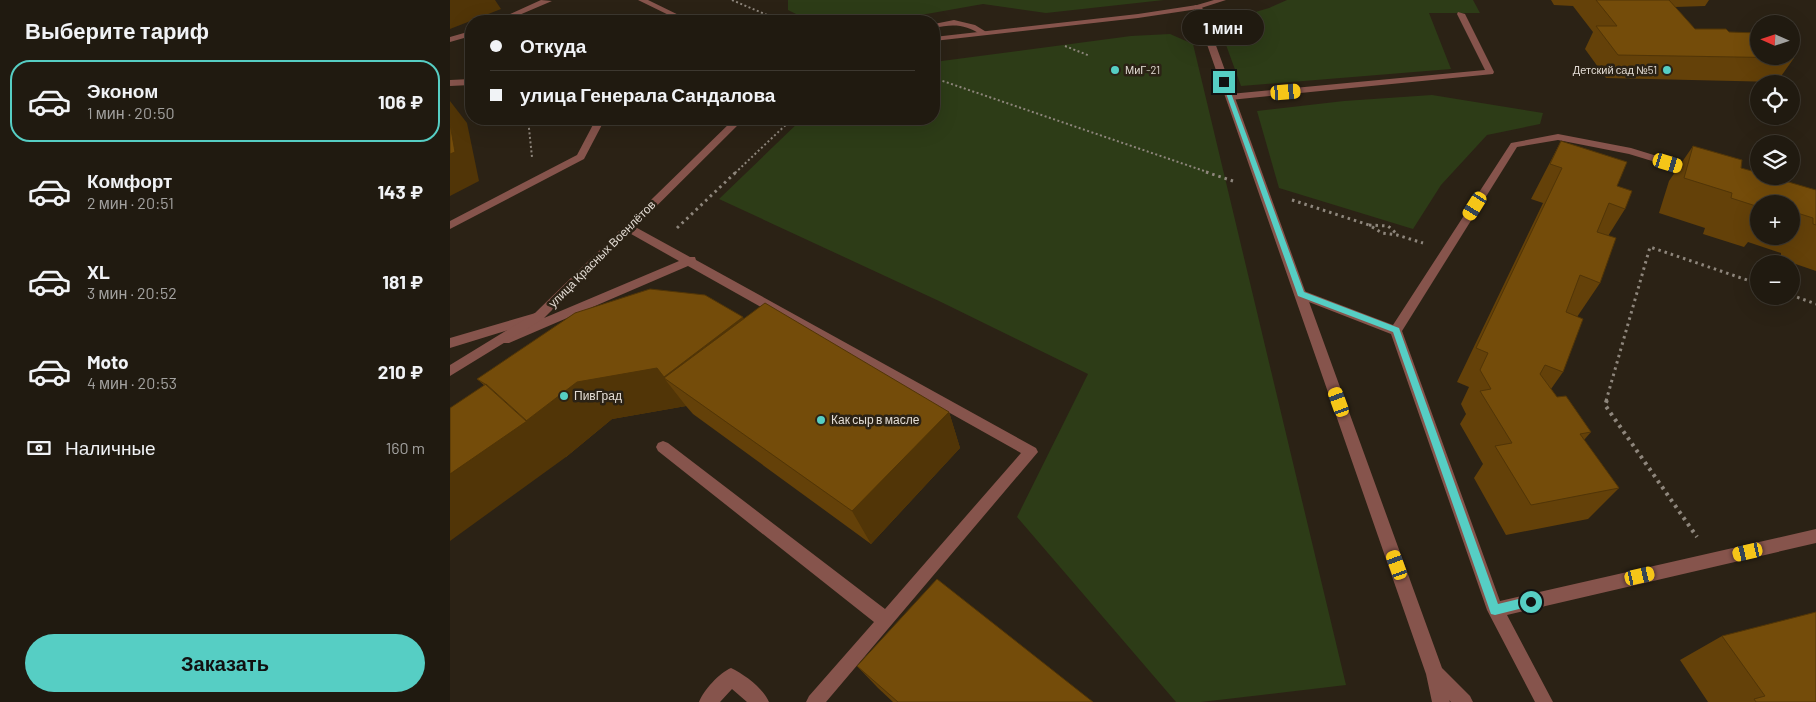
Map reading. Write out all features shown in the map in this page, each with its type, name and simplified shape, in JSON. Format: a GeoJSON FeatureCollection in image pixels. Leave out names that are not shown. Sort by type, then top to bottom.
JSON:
{"type":"FeatureCollection","features":[{"type":"Feature","properties":{"kind":"street"},"geometry":{"type":"LineString","coordinates":[[513,15],[548,0]]}},
{"type":"Feature","properties":{"kind":"street"},"geometry":{"type":"LineString","coordinates":[[642,0],[676,15]]}},
{"type":"Feature","properties":{"kind":"street"},"geometry":{"type":"LineString","coordinates":[[940,38],[1138,16],[1198,7],[1222,0]]}},
{"type":"Feature","properties":{"kind":"street"},"geometry":{"type":"LineString","coordinates":[[1198,7],[1435,674],[1441,702]]}},
{"type":"Feature","properties":{"kind":"street"},"geometry":{"type":"LineString","coordinates":[[1230,97],[1490,72],[1461,14]]}},
{"type":"Feature","properties":{"kind":"street"},"geometry":{"type":"LineString","coordinates":[[940,25],[964,23],[978,28],[984,33]]}},
{"type":"Feature","properties":{"kind":"street"},"geometry":{"type":"LineString","coordinates":[[450,83],[465,82]]}},
{"type":"Feature","properties":{"kind":"street"},"geometry":{"type":"LineString","coordinates":[[450,225],[581,157],[597,125]]}},
{"type":"Feature","properties":{"kind":"street","name":"улица Красных Военлётов"},"geometry":{"type":"LineString","coordinates":[[450,371],[539,316],[734,125]]}},
{"type":"Feature","properties":{"kind":"street"},"geometry":{"type":"LineString","coordinates":[[1396,330],[1514,145],[1558,137],[1631,152],[1705,174]]}},
{"type":"Feature","properties":{"kind":"street"},"geometry":{"type":"LineString","coordinates":[[628,227],[691,260],[1031,452],[815,702]]}},
{"type":"Feature","properties":{"kind":"street"},"geometry":{"type":"LineString","coordinates":[[489,346],[691,260]]}},
{"type":"Feature","properties":{"kind":"street"},"geometry":{"type":"LineString","coordinates":[[1300,294],[1396,330],[1495,610],[1544,702]]}},
{"type":"Feature","properties":{"kind":"street"},"geometry":{"type":"LineString","coordinates":[[450,343],[539,316]]}},
{"type":"Feature","properties":{"kind":"street"},"geometry":{"type":"LineString","coordinates":[[663,447],[885,620]]}},
{"type":"Feature","properties":{"kind":"street"},"geometry":{"type":"LineString","coordinates":[[1495,610],[1816,536]]}},
{"type":"Feature","properties":{"kind":"street"},"geometry":{"type":"LineString","coordinates":[[1435,674],[1464,702]]}},
{"type":"Feature","properties":{"kind":"street"},"geometry":{"type":"LineString","coordinates":[[708,702],[731,677],[760,702]]}},
{"type":"Feature","properties":{"kind":"path"},"geometry":{"type":"LineString","coordinates":[[732,0],[767,15]]}},
{"type":"Feature","properties":{"kind":"path"},"geometry":{"type":"LineString","coordinates":[[1064,46],[1090,56]]}},
{"type":"Feature","properties":{"kind":"path"},"geometry":{"type":"LineString","coordinates":[[940,80],[1369,225],[1382,233],[1397,235],[1446,252]]}},
{"type":"Feature","properties":{"kind":"path"},"geometry":{"type":"LineString","coordinates":[[529,125],[533,165],[539,179]]}},
{"type":"Feature","properties":{"kind":"path"},"geometry":{"type":"LineString","coordinates":[[660,244],[786,125]]}},
{"type":"Feature","properties":{"kind":"path"},"geometry":{"type":"LineString","coordinates":[[1369,225],[1388,226],[1397,235]]}},
{"type":"Feature","properties":{"kind":"path"},"geometry":{"type":"LineString","coordinates":[[1713,560],[1605,405],[1650,247],[1750,281]]}},
{"type":"Feature","properties":{"kind":"path"},"geometry":{"type":"LineString","coordinates":[[1800,298],[1816,304]]}},
{"type":"Feature","properties":{"kind":"green space"},"geometry":{"type":"Polygon","coordinates":[[[788,0],[1164,0],[1046,13],[983,4],[921,15],[798,15],[788,10],[788,0]]]}},
{"type":"Feature","properties":{"kind":"green space"},"geometry":{"type":"Polygon","coordinates":[[[1287,0],[1473,0],[1480,13],[1429,13],[1451,69],[1241,86],[1218,23],[1269,8],[1287,0]]]}},
{"type":"Feature","properties":{"kind":"green space"},"geometry":{"type":"Polygon","coordinates":[[[1170,34],[1193,44],[1346,685],[1201,702],[1176,702],[1017,517],[1088,374],[939,301],[719,199],[796,125],[940,125],[940,61],[1131,36],[1170,34]]]}},
{"type":"Feature","properties":{"kind":"green space"},"geometry":{"type":"Polygon","coordinates":[[[1432,95],[1543,113],[1540,124],[1487,135],[1441,185],[1413,229],[1279,188],[1257,111],[1344,101],[1432,95]]]}},
{"type":"Feature","properties":{"kind":"building"},"geometry":{"type":"Polygon","coordinates":[[[1596,0],[1669,0],[1695,29],[1726,29],[1729,32],[1750,33],[1750,57],[1618,55],[1596,26],[1617,26],[1596,0]]]}},
{"type":"Feature","properties":{"kind":"building"},"geometry":{"type":"Polygon","coordinates":[[[450,124],[455,152],[450,154],[450,124]]]}},
{"type":"Feature","properties":{"kind":"building"},"geometry":{"type":"Polygon","coordinates":[[[1561,141],[1627,162],[1617,186],[1632,191],[1625,209],[1609,203],[1597,232],[1616,238],[1600,283],[1580,275],[1566,312],[1583,319],[1563,372],[1545,365],[1540,374],[1557,397],[1566,396],[1591,432],[1580,434],[1619,488],[1531,505],[1495,446],[1512,443],[1480,391],[1491,389],[1480,370],[1488,353],[1476,348],[1562,168],[1550,164],[1561,141]]]}},
{"type":"Feature","properties":{"kind":"building"},"geometry":{"type":"Polygon","coordinates":[[[1693,146],[1742,160],[1741,168],[1750,170],[1750,185],[1799,185],[1816,190],[1816,225],[1813,224],[1813,218],[1800,214],[1800,195],[1750,195],[1750,204],[1731,198],[1732,193],[1684,178],[1693,146]]]}},
{"type":"Feature","properties":{"kind":"building"},"geometry":{"type":"Polygon","coordinates":[[[650,289],[705,295],[743,317],[664,377],[657,368],[577,382],[526,421],[477,379],[575,313],[650,289]]]}},
{"type":"Feature","properties":{"kind":"building"},"geometry":{"type":"Polygon","coordinates":[[[765,303],[949,412],[852,511],[664,378],[765,303]]]}},
{"type":"Feature","properties":{"kind":"building"},"geometry":{"type":"Polygon","coordinates":[[[486,384],[527,421],[450,474],[450,408],[486,384]]]}},
{"type":"Feature","properties":{"kind":"building"},"geometry":{"type":"Polygon","coordinates":[[[937,579],[1093,702],[898,702],[857,666],[937,579]]]}},
{"type":"Feature","properties":{"kind":"building"},"geometry":{"type":"Polygon","coordinates":[[[1816,612],[1816,702],[1756,702],[1754,699],[1765,696],[1722,636],[1816,612]]]}},
{"type":"Feature","properties":{"kind":"place","name":"МиГ-21"},"geometry":{"type":"Point","coordinates":[1115,70]}},
{"type":"Feature","properties":{"kind":"place","name":"Детский сад №51"},"geometry":{"type":"Point","coordinates":[1667,70]}},
{"type":"Feature","properties":{"kind":"place","name":"ПивГрад"},"geometry":{"type":"Point","coordinates":[564,396]}},
{"type":"Feature","properties":{"kind":"place","name":"Как сыр в масле"},"geometry":{"type":"Point","coordinates":[821,420]}},
{"type":"Feature","properties":{"kind":"route"},"geometry":{"type":"LineString","coordinates":[[1224,82],[1300,294],[1396,330],[1495,610],[1531,602]]}}]}
